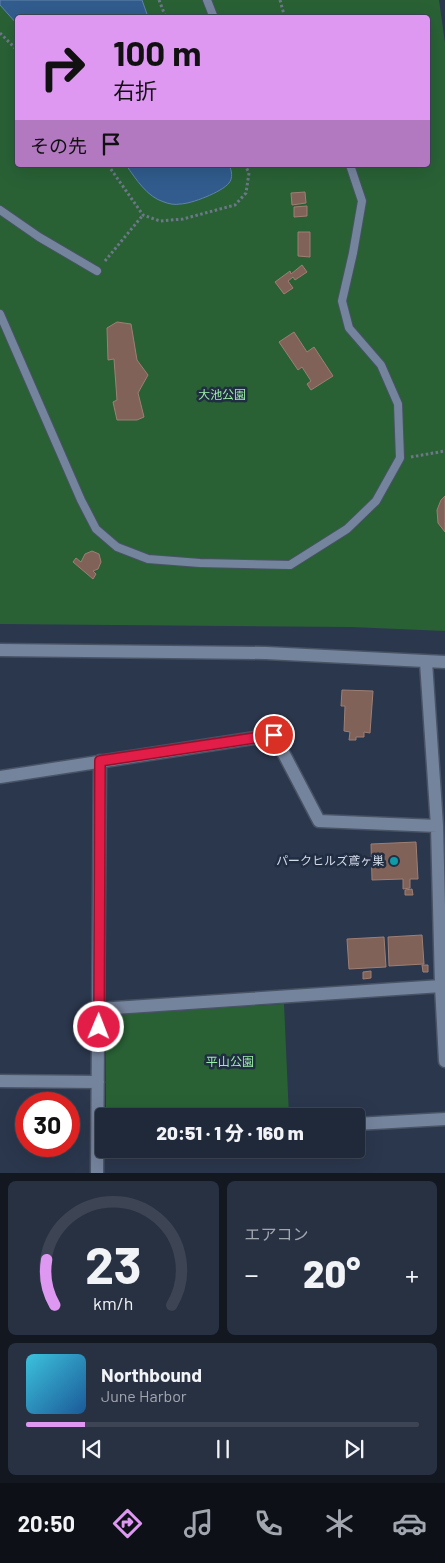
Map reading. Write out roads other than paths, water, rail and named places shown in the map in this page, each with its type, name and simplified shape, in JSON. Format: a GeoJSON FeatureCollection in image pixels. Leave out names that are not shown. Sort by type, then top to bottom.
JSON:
{"type":"FeatureCollection","features":[{"type":"Feature","properties":{"kind":"street"},"geometry":{"type":"LineString","coordinates":[[0,650],[266,653],[445,662]]}},
{"type":"Feature","properties":{"kind":"street"},"geometry":{"type":"LineString","coordinates":[[426,662],[437,826],[445,1061]]}},
{"type":"Feature","properties":{"kind":"street"},"geometry":{"type":"LineString","coordinates":[[0,777],[274,735],[319,821],[437,826]]}},
{"type":"Feature","properties":{"kind":"street"},"geometry":{"type":"LineString","coordinates":[[99,1108],[100,761]]}},
{"type":"Feature","properties":{"kind":"street"},"geometry":{"type":"LineString","coordinates":[[99,1009],[441,986]]}},
{"type":"Feature","properties":{"kind":"street"},"geometry":{"type":"LineString","coordinates":[[0,1081],[98,1082]]}},
{"type":"Feature","properties":{"kind":"street"},"geometry":{"type":"LineString","coordinates":[[365,1123],[445,1119]]}},
{"type":"Feature","properties":{"kind":"street"},"geometry":{"type":"LineString","coordinates":[[97,1173],[99,1158]]}},
{"type":"Feature","properties":{"kind":"lane"},"geometry":{"type":"LineString","coordinates":[[207,0],[213,15]]}},
{"type":"Feature","properties":{"kind":"lane"},"geometry":{"type":"LineString","coordinates":[[0,314],[81,500],[96,528],[117,547],[148,559],[200,563],[290,565],[347,529],[376,501],[400,458],[398,404],[381,365],[350,328],[342,301],[362,201],[351,167]]}},
{"type":"Feature","properties":{"kind":"lane"},"geometry":{"type":"LineString","coordinates":[[0,210],[39,237],[97,271]]}},
{"type":"Feature","properties":{"kind":"water"},"geometry":{"type":"Polygon","coordinates":[[[0,0],[142,0],[147,15],[15,15],[15,22],[0,5],[0,0]]]}},
{"type":"Feature","properties":{"kind":"water"},"geometry":{"type":"Polygon","coordinates":[[[127,167],[230,167],[232,177],[229,183],[213,194],[191,202],[178,204],[158,200],[138,182],[127,167]]]}},
{"type":"Feature","properties":{"kind":"place","name":"パークヒルズ鳶ヶ巣"},"geometry":{"type":"Point","coordinates":[394,861]}},
{"type":"Feature","properties":{"kind":"park label","name":"大池公園"},"geometry":{"type":"Point","coordinates":[222,395]}},
{"type":"Feature","properties":{"kind":"park label","name":"平山公園"},"geometry":{"type":"Point","coordinates":[230,1062]}}]}
